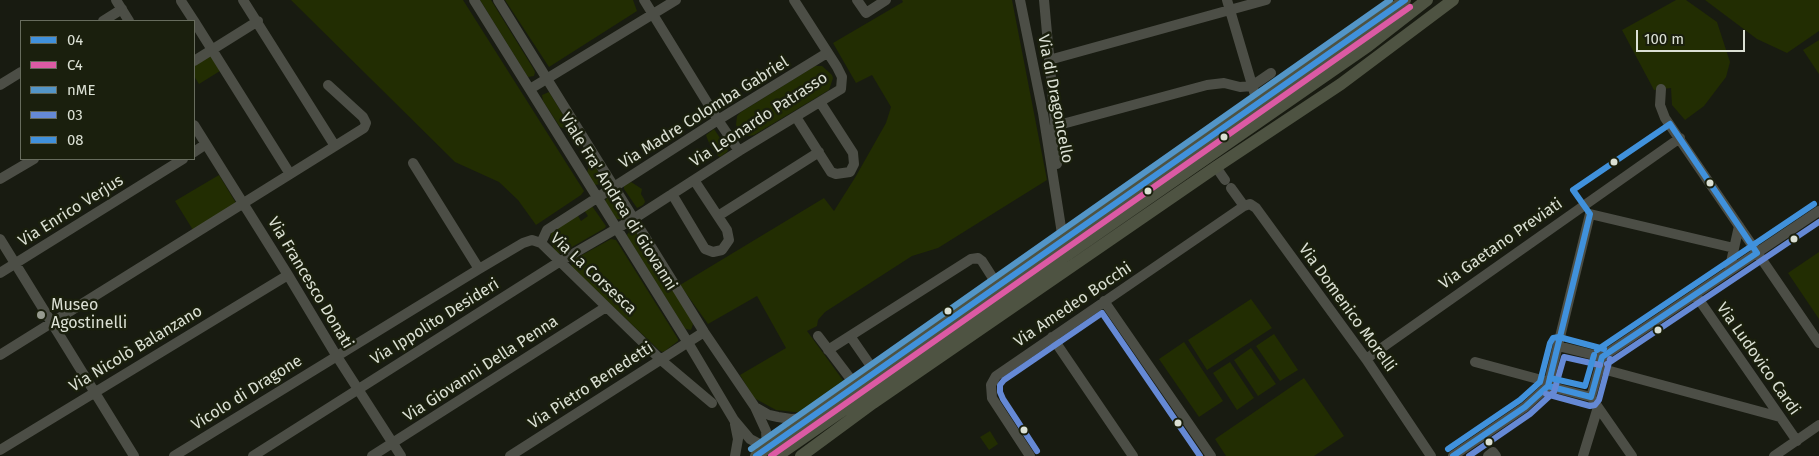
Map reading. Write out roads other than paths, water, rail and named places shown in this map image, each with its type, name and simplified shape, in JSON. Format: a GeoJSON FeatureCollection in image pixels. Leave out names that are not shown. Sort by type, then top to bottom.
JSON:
{"type":"FeatureCollection","features":[{"type":"Feature","properties":{"kind":"main road"},"geometry":{"type":"LineString","coordinates":[[772,452],[810,418],[1405,0]]}},
{"type":"Feature","properties":{"kind":"main road"},"geometry":{"type":"LineString","coordinates":[[1368,46],[1427,0]]}},
{"type":"Feature","properties":{"kind":"main road"},"geometry":{"type":"LineString","coordinates":[[756,456],[772,452],[1437,0]]}},
{"type":"Feature","properties":{"kind":"main road"},"geometry":{"type":"LineString","coordinates":[[801,456],[873,403],[1216,167],[1341,84],[1453,0]]}},
{"type":"Feature","properties":{"kind":"street"},"geometry":{"type":"LineString","coordinates":[[244,0],[335,146]]}},
{"type":"Feature","properties":{"kind":"street","name":"Viale Fra' Andrea di Giovanni"},"geometry":{"type":"LineString","coordinates":[[474,0],[687,341],[734,420],[750,439],[772,452]]}},
{"type":"Feature","properties":{"kind":"street","name":"Viale Fra' Andrea di Giovanni"},"geometry":{"type":"LineString","coordinates":[[498,0],[616,187],[704,332],[755,407],[766,431],[772,452]]}},
{"type":"Feature","properties":{"kind":"street"},"geometry":{"type":"LineString","coordinates":[[644,0],[739,151]]}},
{"type":"Feature","properties":{"kind":"street"},"geometry":{"type":"LineString","coordinates":[[530,89],[676,0]]}},
{"type":"Feature","properties":{"kind":"street","name":"Via Leonardo Patrasso"},"geometry":{"type":"LineString","coordinates":[[635,218],[739,151],[841,89],[842,77],[794,0]]}},
{"type":"Feature","properties":{"kind":"street"},"geometry":{"type":"LineString","coordinates":[[857,0],[866,13],[886,0]]}},
{"type":"Feature","properties":{"kind":"street","name":"Via di Dragoncello"},"geometry":{"type":"LineString","coordinates":[[1020,0],[1043,113],[1063,240]]}},
{"type":"Feature","properties":{"kind":"street","name":"Via di Dragoncello"},"geometry":{"type":"LineString","coordinates":[[1044,0],[1055,126],[1058,204]]}},
{"type":"Feature","properties":{"kind":"street"},"geometry":{"type":"LineString","coordinates":[[1049,60],[1228,5],[1266,0]]}},
{"type":"Feature","properties":{"kind":"street"},"geometry":{"type":"LineString","coordinates":[[181,1],[193,20]]}},
{"type":"Feature","properties":{"kind":"street"},"geometry":{"type":"LineString","coordinates":[[104,20],[119,5],[128,20]]}},
{"type":"Feature","properties":{"kind":"street"},"geometry":{"type":"LineString","coordinates":[[1228,5],[1258,105]]}},
{"type":"Feature","properties":{"kind":"street"},"geometry":{"type":"LineString","coordinates":[[195,60],[258,22]]}},
{"type":"Feature","properties":{"kind":"street"},"geometry":{"type":"LineString","coordinates":[[195,23],[290,174]]}},
{"type":"Feature","properties":{"kind":"street","name":"Via Madre Colomba Gabriel"},"geometry":{"type":"LineString","coordinates":[[541,243],[546,230],[827,53]]}},
{"type":"Feature","properties":{"kind":"street"},"geometry":{"type":"LineString","coordinates":[[0,85],[20,73]]}},
{"type":"Feature","properties":{"kind":"street"},"geometry":{"type":"LineString","coordinates":[[1055,126],[1207,85],[1218,83],[1240,87],[1252,86],[1271,73]]}},
{"type":"Feature","properties":{"kind":"street"},"geometry":{"type":"LineString","coordinates":[[0,355],[363,129],[366,123],[363,117],[328,85]]}},
{"type":"Feature","properties":{"kind":"street"},"geometry":{"type":"LineString","coordinates":[[1661,89],[1660,102],[1662,111],[1819,343]]}},
{"type":"Feature","properties":{"kind":"street"},"geometry":{"type":"LineString","coordinates":[[796,117],[831,172],[836,174],[846,173],[853,168],[853,153],[820,102]]}},
{"type":"Feature","properties":{"kind":"street","name":"Via Francesco Donati"},"geometry":{"type":"LineString","coordinates":[[195,126],[336,356],[401,456]]}},
{"type":"Feature","properties":{"kind":"street","name":"Via Gaetano Previati"},"geometry":{"type":"LineString","coordinates":[[1366,359],[1680,138]]}},
{"type":"Feature","properties":{"kind":"street"},"geometry":{"type":"LineString","coordinates":[[195,151],[206,144]]}},
{"type":"Feature","properties":{"kind":"street"},"geometry":{"type":"LineString","coordinates":[[718,216],[819,152]]}},
{"type":"Feature","properties":{"kind":"street"},"geometry":{"type":"LineString","coordinates":[[0,179],[32,160]]}},
{"type":"Feature","properties":{"kind":"street","name":"Via Enrico Verjus"},"geometry":{"type":"LineString","coordinates":[[0,272],[181,160]]}},
{"type":"Feature","properties":{"kind":"street"},"geometry":{"type":"LineString","coordinates":[[413,163],[479,269]]}},
{"type":"Feature","properties":{"kind":"street","name":"Via Domenico Morelli"},"geometry":{"type":"LineString","coordinates":[[1216,167],[1244,206],[1250,204],[1256,208],[1366,359],[1431,456]]}},
{"type":"Feature","properties":{"kind":"street"},"geometry":{"type":"LineString","coordinates":[[672,194],[705,249],[712,252],[722,250],[729,240],[727,230],[694,180]]}},
{"type":"Feature","properties":{"kind":"street"},"geometry":{"type":"LineString","coordinates":[[1583,205],[1590,214],[1734,248]]}},
{"type":"Feature","properties":{"kind":"street","name":"Via Amedeo Bocchi"},"geometry":{"type":"LineString","coordinates":[[1030,456],[995,403],[991,393],[991,385],[998,374],[1244,206]]}},
{"type":"Feature","properties":{"kind":"street"},"geometry":{"type":"LineString","coordinates":[[1591,397],[1602,357],[1819,211]]}},
{"type":"Feature","properties":{"kind":"street"},"geometry":{"type":"LineString","coordinates":[[1457,455],[1525,407],[1548,384],[1590,214]]}},
{"type":"Feature","properties":{"kind":"street","name":"Via Ippolito Desideri"},"geometry":{"type":"LineString","coordinates":[[253,456],[559,262],[635,218]]}},
{"type":"Feature","properties":{"kind":"street"},"geometry":{"type":"LineString","coordinates":[[1729,271],[1739,226]]}},
{"type":"Feature","properties":{"kind":"street"},"geometry":{"type":"LineString","coordinates":[[0,239],[134,456]]}},
{"type":"Feature","properties":{"kind":"street","name":"Via La Corsesca"},"geometry":{"type":"LineString","coordinates":[[336,356],[479,269],[532,240],[541,243],[661,360],[712,403]]}},
{"type":"Feature","properties":{"kind":"street"},"geometry":{"type":"LineString","coordinates":[[828,350],[973,258],[982,261],[998,286]]}},
{"type":"Feature","properties":{"kind":"street","name":"Via Nicolò Balanzano"},"geometry":{"type":"LineString","coordinates":[[0,450],[288,275]]}},
{"type":"Feature","properties":{"kind":"street","name":"Via Ludovico Cardi"},"geometry":{"type":"LineString","coordinates":[[1695,294],[1797,441]]}},
{"type":"Feature","properties":{"kind":"street"},"geometry":{"type":"LineString","coordinates":[[1104,301],[1211,456]]}},
{"type":"Feature","properties":{"kind":"street","name":"Via Giovanni Della Penna"},"geometry":{"type":"LineString","coordinates":[[372,456],[606,307]]}},
{"type":"Feature","properties":{"kind":"street","name":"Via Pietro Benedetti"},"geometry":{"type":"LineString","coordinates":[[510,456],[661,360],[687,341],[704,332]]}},
{"type":"Feature","properties":{"kind":"street"},"geometry":{"type":"LineString","coordinates":[[818,336],[856,386]]}},
{"type":"Feature","properties":{"kind":"street"},"geometry":{"type":"LineString","coordinates":[[850,336],[876,372]]}},
{"type":"Feature","properties":{"kind":"street"},"geometry":{"type":"LineString","coordinates":[[1052,337],[1133,456]]}},
{"type":"Feature","properties":{"kind":"street"},"geometry":{"type":"LineString","coordinates":[[1558,346],[1602,357]]}},
{"type":"Feature","properties":{"kind":"street","name":"Vicolo di Dragone"},"geometry":{"type":"LineString","coordinates":[[174,456],[336,356]]}},
{"type":"Feature","properties":{"kind":"street"},"geometry":{"type":"LineString","coordinates":[[1476,362],[1591,397],[1632,456]]}},
{"type":"Feature","properties":{"kind":"street"},"geometry":{"type":"LineString","coordinates":[[1599,368],[1780,417]]}},
{"type":"Feature","properties":{"kind":"street"},"geometry":{"type":"LineString","coordinates":[[755,407],[778,418],[810,418]]}},
{"type":"Feature","properties":{"kind":"street"},"geometry":{"type":"LineString","coordinates":[[1583,456],[1598,407]]}},
{"type":"Feature","properties":{"kind":"street","name":"Viale Fra' Andrea di Giovanni"},"geometry":{"type":"LineString","coordinates":[[734,420],[738,439],[735,456]]}},
{"type":"Feature","properties":{"kind":"street"},"geometry":{"type":"LineString","coordinates":[[1774,456],[1819,427]]}},
{"type":"Feature","properties":{"kind":"street"},"geometry":{"type":"LineString","coordinates":[[1488,456],[1494,452],[1496,456]]}},
{"type":"Feature","properties":{"kind":"place","name":"Museo Agostinelli"},"geometry":{"type":"Point","coordinates":[41,315]}}]}
